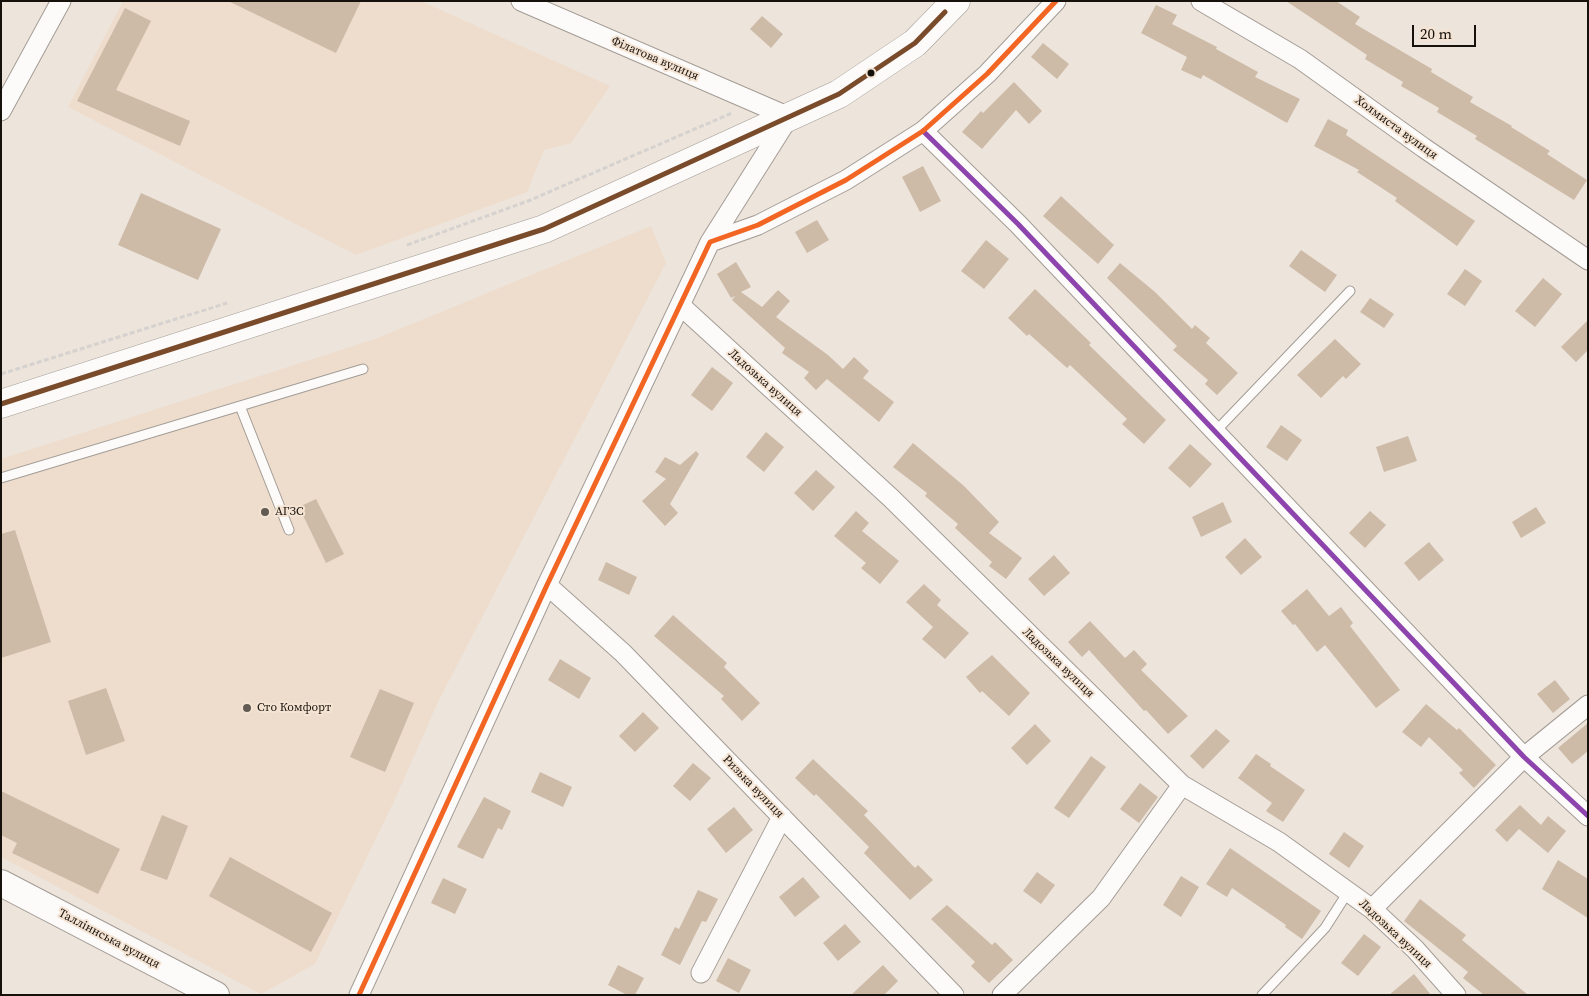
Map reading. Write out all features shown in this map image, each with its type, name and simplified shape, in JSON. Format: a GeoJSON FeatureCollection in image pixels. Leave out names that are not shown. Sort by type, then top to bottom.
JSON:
{"type":"FeatureCollection","features":[{"type":"Feature","properties":{"kind":"main road"},"geometry":{"type":"LineString","coordinates":[[1,404],[544,229],[839,94],[914,43],[956,1]]}},
{"type":"Feature","properties":{"kind":"street"},"geometry":{"type":"LineString","coordinates":[[1,112],[61,1]]}},
{"type":"Feature","properties":{"kind":"street","name":"Філатова вулиця"},"geometry":{"type":"LineString","coordinates":[[521,1],[789,117]]}},
{"type":"Feature","properties":{"kind":"street"},"geometry":{"type":"LineString","coordinates":[[710,242],[758,226],[838,184],[923,130],[987,74],[1056,1]]}},
{"type":"Feature","properties":{"kind":"street","name":"Холмиста вулиця"},"geometry":{"type":"LineString","coordinates":[[1201,1],[1300,59],[1424,148],[1588,260]]}},
{"type":"Feature","properties":{"kind":"street"},"geometry":{"type":"LineString","coordinates":[[358,995],[547,585],[710,242],[789,117]]}},
{"type":"Feature","properties":{"kind":"street"},"geometry":{"type":"LineString","coordinates":[[923,130],[1018,224],[1524,758],[1588,816]]}},
{"type":"Feature","properties":{"kind":"street","name":"Ладозька вулиця"},"geometry":{"type":"LineString","coordinates":[[680,305],[890,498],[1182,785],[1279,842],[1372,909],[1415,949],[1456,995]]}},
{"type":"Feature","properties":{"kind":"street","name":"Ризька вулиця"},"geometry":{"type":"LineString","coordinates":[[547,585],[623,653],[954,995]]}},
{"type":"Feature","properties":{"kind":"street"},"geometry":{"type":"LineString","coordinates":[[1372,909],[1524,758],[1588,706]]}},
{"type":"Feature","properties":{"kind":"street"},"geometry":{"type":"LineString","coordinates":[[1002,995],[1101,898],[1182,785]]}},
{"type":"Feature","properties":{"kind":"street"},"geometry":{"type":"LineString","coordinates":[[700,973],[782,817]]}},
{"type":"Feature","properties":{"kind":"street","name":"Талліннська вулиця"},"geometry":{"type":"LineString","coordinates":[[1,882],[216,995]]}},
{"type":"Feature","properties":{"kind":"lane"},"geometry":{"type":"LineString","coordinates":[[1215,432],[1350,291]]}},
{"type":"Feature","properties":{"kind":"lane"},"geometry":{"type":"LineString","coordinates":[[1,478],[363,368]]}},
{"type":"Feature","properties":{"kind":"lane"},"geometry":{"type":"LineString","coordinates":[[240,406],[289,530]]}},
{"type":"Feature","properties":{"kind":"lane"},"geometry":{"type":"LineString","coordinates":[[1262,995],[1325,928],[1348,892]]}},
{"type":"Feature","properties":{"kind":"path"},"geometry":{"type":"LineString","coordinates":[[398,249],[528,201],[754,102]]}},
{"type":"Feature","properties":{"kind":"path"},"geometry":{"type":"LineString","coordinates":[[1,374],[228,303]]}},
{"type":"Feature","properties":{"kind":"shaded area"},"geometry":{"type":"Polygon","coordinates":[[[123,1],[421,1],[610,86],[571,143],[544,150],[527,192],[356,255],[68,107],[123,1]]]}},
{"type":"Feature","properties":{"kind":"shaded area"},"geometry":{"type":"Polygon","coordinates":[[[651,226],[666,263],[438,702],[396,797],[315,964],[261,994],[1,857],[1,459],[375,339],[651,226]]]}},
{"type":"Feature","properties":{"kind":"building"},"geometry":{"type":"Polygon","coordinates":[[[228,1],[361,1],[336,53],[228,1]]]}},
{"type":"Feature","properties":{"kind":"building"},"geometry":{"type":"Polygon","coordinates":[[[1286,1],[1336,1],[1360,17],[1355,24],[1432,69],[1431,72],[1473,97],[1470,102],[1550,151],[1547,154],[1587,180],[1574,200],[1475,139],[1477,136],[1437,112],[1439,108],[1401,86],[1403,82],[1365,59],[1367,55],[1286,1]]]}},
{"type":"Feature","properties":{"kind":"building"},"geometry":{"type":"Polygon","coordinates":[[[1156,5],[1177,15],[1172,24],[1217,47],[1216,49],[1258,72],[1255,77],[1300,99],[1287,123],[1203,75],[1201,79],[1181,70],[1187,57],[1141,33],[1156,5]]]}},
{"type":"Feature","properties":{"kind":"building"},"geometry":{"type":"Polygon","coordinates":[[[125,8],[151,21],[116,90],[190,121],[180,146],[77,101],[125,8]]]}},
{"type":"Feature","properties":{"kind":"building"},"geometry":{"type":"Polygon","coordinates":[[[762,16],[783,34],[771,48],[750,29],[762,16]]]}},
{"type":"Feature","properties":{"kind":"building"},"geometry":{"type":"Polygon","coordinates":[[[1043,43],[1069,64],[1057,79],[1031,57],[1043,43]]]}},
{"type":"Feature","properties":{"kind":"building"},"geometry":{"type":"Polygon","coordinates":[[[1014,82],[1042,111],[1029,124],[1016,110],[982,149],[962,132],[981,111],[983,113],[1014,82]]]}},
{"type":"Feature","properties":{"kind":"building"},"geometry":{"type":"Polygon","coordinates":[[[1328,119],[1348,130],[1346,135],[1475,221],[1457,246],[1395,201],[1397,198],[1357,172],[1359,170],[1314,146],[1328,119]]]}},
{"type":"Feature","properties":{"kind":"building"},"geometry":{"type":"Polygon","coordinates":[[[923,166],[941,201],[920,212],[902,177],[923,166]]]}},
{"type":"Feature","properties":{"kind":"building"},"geometry":{"type":"Polygon","coordinates":[[[141,193],[221,229],[198,280],[118,245],[141,193]]]}},
{"type":"Feature","properties":{"kind":"building"},"geometry":{"type":"Polygon","coordinates":[[[1061,196],[1114,245],[1098,264],[1043,216],[1061,196]]]}},
{"type":"Feature","properties":{"kind":"building"},"geometry":{"type":"Polygon","coordinates":[[[817,220],[829,240],[807,253],[795,232],[817,220]]]}},
{"type":"Feature","properties":{"kind":"building"},"geometry":{"type":"Polygon","coordinates":[[[986,240],[1009,259],[984,289],[961,271],[986,240]]]}},
{"type":"Feature","properties":{"kind":"building"},"geometry":{"type":"Polygon","coordinates":[[[1301,250],[1337,275],[1325,292],[1289,266],[1301,250]]]}},
{"type":"Feature","properties":{"kind":"building"},"geometry":{"type":"Polygon","coordinates":[[[736,262],[751,287],[741,292],[762,307],[778,290],[790,301],[776,317],[828,355],[843,369],[854,357],[869,371],[863,378],[894,402],[879,422],[827,379],[816,390],[804,378],[809,372],[782,353],[785,348],[732,300],[735,296],[731,298],[717,274],[736,262]]]}},
{"type":"Feature","properties":{"kind":"building"},"geometry":{"type":"Polygon","coordinates":[[[1120,263],[1155,292],[1192,329],[1195,325],[1210,338],[1206,343],[1238,373],[1217,395],[1205,384],[1208,380],[1173,350],[1177,346],[1107,278],[1120,263]]]}},
{"type":"Feature","properties":{"kind":"building"},"geometry":{"type":"Polygon","coordinates":[[[1465,269],[1482,281],[1465,306],[1447,294],[1465,269]]]}},
{"type":"Feature","properties":{"kind":"building"},"geometry":{"type":"Polygon","coordinates":[[[1543,278],[1562,294],[1535,327],[1515,311],[1543,278]]]}},
{"type":"Feature","properties":{"kind":"building"},"geometry":{"type":"Polygon","coordinates":[[[1035,289],[1166,420],[1144,444],[1122,424],[1127,419],[1070,365],[1067,368],[1008,318],[1035,289]]]}},
{"type":"Feature","properties":{"kind":"building"},"geometry":{"type":"Polygon","coordinates":[[[1370,298],[1394,314],[1384,328],[1360,312],[1370,298]]]}},
{"type":"Feature","properties":{"kind":"building"},"geometry":{"type":"Polygon","coordinates":[[[1588,320],[1588,350],[1576,362],[1561,347],[1588,320]]]}},
{"type":"Feature","properties":{"kind":"building"},"geometry":{"type":"Polygon","coordinates":[[[1335,339],[1361,364],[1346,379],[1343,376],[1321,398],[1297,375],[1335,339]]]}},
{"type":"Feature","properties":{"kind":"building"},"geometry":{"type":"Polygon","coordinates":[[[712,367],[733,383],[712,411],[691,395],[712,367]]]}},
{"type":"Feature","properties":{"kind":"building"},"geometry":{"type":"Polygon","coordinates":[[[1281,425],[1302,440],[1287,461],[1266,447],[1281,425]]]}},
{"type":"Feature","properties":{"kind":"building"},"geometry":{"type":"Polygon","coordinates":[[[766,432],[784,447],[764,472],[746,457],[766,432]]]}},
{"type":"Feature","properties":{"kind":"building"},"geometry":{"type":"Polygon","coordinates":[[[1408,436],[1417,461],[1384,472],[1376,447],[1408,436]]]}},
{"type":"Feature","properties":{"kind":"building"},"geometry":{"type":"Polygon","coordinates":[[[913,443],[964,486],[999,522],[989,533],[1022,558],[1006,579],[989,566],[992,562],[955,528],[958,524],[925,496],[927,493],[893,467],[913,443]]]}},
{"type":"Feature","properties":{"kind":"building"},"geometry":{"type":"Polygon","coordinates":[[[1190,444],[1212,464],[1190,488],[1168,468],[1190,444]]]}},
{"type":"Feature","properties":{"kind":"building"},"geometry":{"type":"Polygon","coordinates":[[[696,451],[699,454],[670,504],[678,513],[665,526],[642,501],[666,479],[655,472],[665,457],[680,465],[696,451]]]}},
{"type":"Feature","properties":{"kind":"building"},"geometry":{"type":"Polygon","coordinates":[[[816,470],[835,487],[813,511],[794,493],[816,470]]]}},
{"type":"Feature","properties":{"kind":"building"},"geometry":{"type":"Polygon","coordinates":[[[316,499],[344,554],[326,563],[299,507],[316,499]]]}},
{"type":"Feature","properties":{"kind":"building"},"geometry":{"type":"Polygon","coordinates":[[[1223,502],[1232,522],[1201,537],[1192,517],[1223,502]]]}},
{"type":"Feature","properties":{"kind":"building"},"geometry":{"type":"Polygon","coordinates":[[[1536,507],[1546,523],[1521,538],[1512,522],[1536,507]]]}},
{"type":"Feature","properties":{"kind":"building"},"geometry":{"type":"Polygon","coordinates":[[[856,511],[869,523],[862,531],[899,561],[880,584],[861,568],[866,563],[834,536],[856,511]]]}},
{"type":"Feature","properties":{"kind":"building"},"geometry":{"type":"Polygon","coordinates":[[[1370,511],[1386,525],[1365,548],[1349,533],[1370,511]]]}},
{"type":"Feature","properties":{"kind":"building"},"geometry":{"type":"Polygon","coordinates":[[[15,530],[51,642],[1,658],[1,534],[15,530]]]}},
{"type":"Feature","properties":{"kind":"building"},"geometry":{"type":"Polygon","coordinates":[[[1245,538],[1262,557],[1241,575],[1225,557],[1245,538]]]}},
{"type":"Feature","properties":{"kind":"building"},"geometry":{"type":"Polygon","coordinates":[[[1429,542],[1444,560],[1419,581],[1404,563],[1429,542]]]}},
{"type":"Feature","properties":{"kind":"building"},"geometry":{"type":"Polygon","coordinates":[[[1054,555],[1070,573],[1044,596],[1028,579],[1054,555]]]}},
{"type":"Feature","properties":{"kind":"building"},"geometry":{"type":"Polygon","coordinates":[[[606,562],[637,577],[629,595],[598,580],[606,562]]]}},
{"type":"Feature","properties":{"kind":"building"},"geometry":{"type":"Polygon","coordinates":[[[924,584],[941,600],[937,605],[969,633],[945,659],[922,639],[933,627],[906,602],[924,584]]]}},
{"type":"Feature","properties":{"kind":"building"},"geometry":{"type":"Polygon","coordinates":[[[1307,589],[1329,616],[1341,607],[1353,623],[1350,626],[1400,690],[1376,708],[1325,645],[1317,652],[1295,624],[1293,625],[1281,611],[1307,589]]]}},
{"type":"Feature","properties":{"kind":"building"},"geometry":{"type":"Polygon","coordinates":[[[673,615],[727,663],[724,667],[760,703],[742,721],[721,699],[724,696],[654,636],[673,615]]]}},
{"type":"Feature","properties":{"kind":"building"},"geometry":{"type":"Polygon","coordinates":[[[1090,621],[1125,658],[1134,650],[1147,664],[1141,670],[1188,716],[1168,734],[1146,710],[1144,711],[1089,650],[1082,657],[1068,642],[1090,621]]]}},
{"type":"Feature","properties":{"kind":"building"},"geometry":{"type":"Polygon","coordinates":[[[992,655],[1030,693],[1009,716],[982,691],[980,693],[966,677],[992,655]]]}},
{"type":"Feature","properties":{"kind":"building"},"geometry":{"type":"Polygon","coordinates":[[[560,659],[591,678],[579,699],[548,680],[560,659]]]}},
{"type":"Feature","properties":{"kind":"building"},"geometry":{"type":"Polygon","coordinates":[[[1555,680],[1570,699],[1553,713],[1537,694],[1555,680]]]}},
{"type":"Feature","properties":{"kind":"building"},"geometry":{"type":"Polygon","coordinates":[[[106,688],[125,741],[86,755],[68,701],[106,688]]]}},
{"type":"Feature","properties":{"kind":"building"},"geometry":{"type":"Polygon","coordinates":[[[380,689],[414,703],[385,772],[350,757],[380,689]]]}},
{"type":"Feature","properties":{"kind":"building"},"geometry":{"type":"Polygon","coordinates":[[[1426,704],[1457,730],[1459,728],[1496,765],[1474,788],[1459,773],[1463,770],[1429,737],[1421,747],[1402,732],[1426,704]]]}},
{"type":"Feature","properties":{"kind":"building"},"geometry":{"type":"Polygon","coordinates":[[[643,712],[659,728],[635,752],[619,736],[643,712]]]}},
{"type":"Feature","properties":{"kind":"building"},"geometry":{"type":"Polygon","coordinates":[[[1588,723],[1588,751],[1572,764],[1558,748],[1588,723]]]}},
{"type":"Feature","properties":{"kind":"building"},"geometry":{"type":"Polygon","coordinates":[[[1035,724],[1051,741],[1027,765],[1011,748],[1035,724]]]}},
{"type":"Feature","properties":{"kind":"building"},"geometry":{"type":"Polygon","coordinates":[[[1216,729],[1230,741],[1203,769],[1190,756],[1216,729]]]}},
{"type":"Feature","properties":{"kind":"building"},"geometry":{"type":"Polygon","coordinates":[[[1256,754],[1305,790],[1283,822],[1266,811],[1272,803],[1238,778],[1256,754]]]}},
{"type":"Feature","properties":{"kind":"building"},"geometry":{"type":"Polygon","coordinates":[[[1091,756],[1106,767],[1069,818],[1054,808],[1091,756]]]}},
{"type":"Feature","properties":{"kind":"building"},"geometry":{"type":"Polygon","coordinates":[[[813,759],[868,811],[864,815],[915,868],[918,865],[933,880],[910,900],[864,853],[869,847],[816,794],[814,796],[795,778],[813,759]]]}},
{"type":"Feature","properties":{"kind":"building"},"geometry":{"type":"Polygon","coordinates":[[[693,763],[711,778],[690,801],[673,786],[693,763]]]}},
{"type":"Feature","properties":{"kind":"building"},"geometry":{"type":"Polygon","coordinates":[[[540,772],[572,787],[563,807],[531,792],[540,772]]]}},
{"type":"Feature","properties":{"kind":"building"},"geometry":{"type":"Polygon","coordinates":[[[1140,783],[1158,797],[1139,823],[1120,809],[1140,783]]]}},
{"type":"Feature","properties":{"kind":"building"},"geometry":{"type":"Polygon","coordinates":[[[1,791],[120,849],[98,894],[12,853],[17,843],[1,835],[1,791]]]}},
{"type":"Feature","properties":{"kind":"building"},"geometry":{"type":"Polygon","coordinates":[[[484,797],[511,811],[502,830],[498,828],[483,859],[457,847],[484,797]]]}},
{"type":"Feature","properties":{"kind":"building"},"geometry":{"type":"Polygon","coordinates":[[[1520,805],[1541,825],[1548,816],[1566,831],[1548,853],[1519,829],[1507,842],[1495,830],[1520,805]]]}},
{"type":"Feature","properties":{"kind":"building"},"geometry":{"type":"Polygon","coordinates":[[[734,807],[753,830],[726,853],[707,829],[734,807]]]}},
{"type":"Feature","properties":{"kind":"building"},"geometry":{"type":"Polygon","coordinates":[[[162,815],[188,826],[167,880],[140,870],[162,815]]]}},
{"type":"Feature","properties":{"kind":"building"},"geometry":{"type":"Polygon","coordinates":[[[1344,832],[1364,846],[1349,868],[1329,854],[1344,832]]]}},
{"type":"Feature","properties":{"kind":"building"},"geometry":{"type":"Polygon","coordinates":[[[1230,848],[1321,911],[1302,939],[1285,927],[1286,925],[1232,888],[1227,897],[1206,884],[1230,848]]]}},
{"type":"Feature","properties":{"kind":"building"},"geometry":{"type":"Polygon","coordinates":[[[230,857],[332,913],[311,952],[209,896],[230,857]]]}},
{"type":"Feature","properties":{"kind":"building"},"geometry":{"type":"Polygon","coordinates":[[[1558,860],[1588,879],[1588,918],[1542,889],[1558,860]]]}},
{"type":"Feature","properties":{"kind":"building"},"geometry":{"type":"Polygon","coordinates":[[[1037,872],[1055,885],[1041,904],[1023,891],[1037,872]]]}},
{"type":"Feature","properties":{"kind":"building"},"geometry":{"type":"Polygon","coordinates":[[[1181,876],[1199,887],[1181,917],[1163,905],[1181,876]]]}},
{"type":"Feature","properties":{"kind":"building"},"geometry":{"type":"Polygon","coordinates":[[[803,877],[820,897],[795,917],[779,897],[803,877]]]}},
{"type":"Feature","properties":{"kind":"building"},"geometry":{"type":"Polygon","coordinates":[[[443,878],[467,889],[455,914],[431,903],[443,878]]]}},
{"type":"Feature","properties":{"kind":"building"},"geometry":{"type":"Polygon","coordinates":[[[698,890],[718,899],[706,922],[702,921],[680,965],[661,955],[675,927],[679,929],[698,890]]]}},
{"type":"Feature","properties":{"kind":"building"},"geometry":{"type":"Polygon","coordinates":[[[1420,899],[1466,935],[1462,940],[1528,995],[1484,995],[1463,978],[1468,972],[1404,921],[1420,899]]]}},
{"type":"Feature","properties":{"kind":"building"},"geometry":{"type":"Polygon","coordinates":[[[947,905],[992,945],[995,942],[1013,960],[989,983],[971,966],[975,962],[931,919],[947,905]]]}},
{"type":"Feature","properties":{"kind":"building"},"geometry":{"type":"Polygon","coordinates":[[[845,924],[861,942],[838,961],[823,943],[845,924]]]}},
{"type":"Feature","properties":{"kind":"building"},"geometry":{"type":"Polygon","coordinates":[[[1364,934],[1381,947],[1358,976],[1341,963],[1364,934]]]}},
{"type":"Feature","properties":{"kind":"building"},"geometry":{"type":"Polygon","coordinates":[[[728,958],[751,970],[739,993],[716,981],[728,958]]]}},
{"type":"Feature","properties":{"kind":"building"},"geometry":{"type":"Polygon","coordinates":[[[618,965],[644,978],[635,995],[627,995],[608,985],[618,965]]]}},
{"type":"Feature","properties":{"kind":"building"},"geometry":{"type":"Polygon","coordinates":[[[883,965],[898,981],[884,995],[851,995],[883,965]]]}},
{"type":"Feature","properties":{"kind":"building"},"geometry":{"type":"Polygon","coordinates":[[[1414,974],[1431,995],[1389,995],[1414,974]]]}},
{"type":"Feature","properties":{"kind":"transit line"},"geometry":{"type":"LineString","coordinates":[[359,995],[547,585],[710,242],[758,225],[846,180],[923,131],[987,74],[1056,1]]}},
{"type":"Feature","properties":{"kind":"transit line"},"geometry":{"type":"LineString","coordinates":[[1,404],[544,229],[839,94],[915,43],[945,12]]}},
{"type":"Feature","properties":{"kind":"transit line"},"geometry":{"type":"LineString","coordinates":[[923,131],[1018,224],[1524,757],[1588,816]]}},
{"type":"Feature","properties":{"kind":"place","name":"АГЗС"},"geometry":{"type":"Point","coordinates":[265,512]}},
{"type":"Feature","properties":{"kind":"place","name":"Сто Комфорт"},"geometry":{"type":"Point","coordinates":[247,708]}}]}
